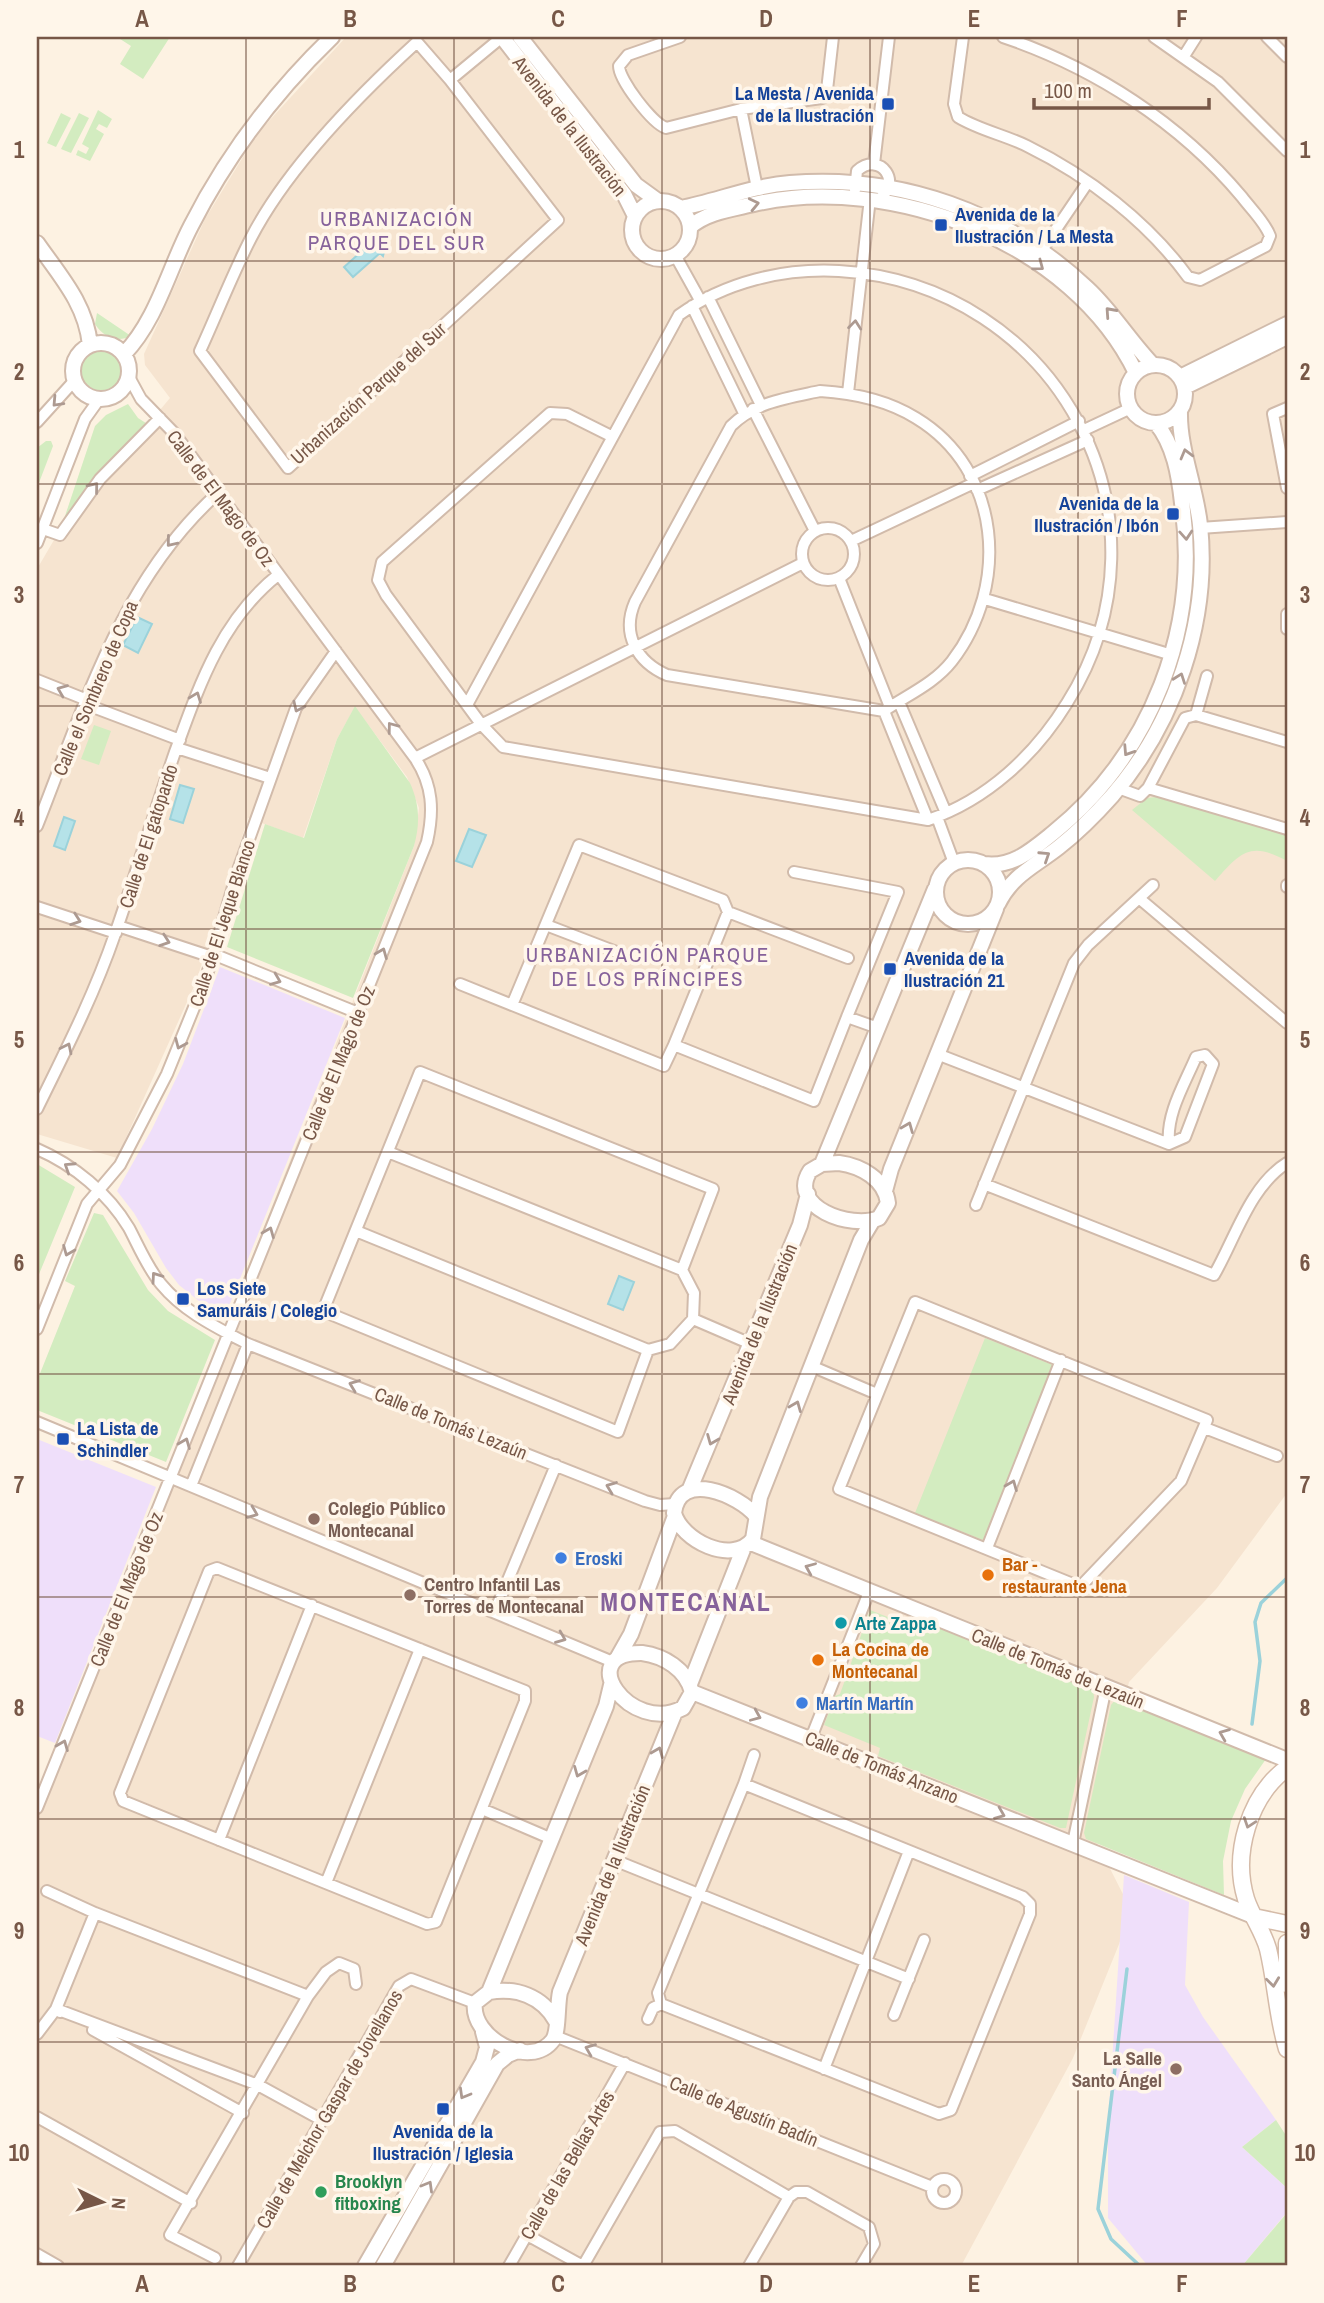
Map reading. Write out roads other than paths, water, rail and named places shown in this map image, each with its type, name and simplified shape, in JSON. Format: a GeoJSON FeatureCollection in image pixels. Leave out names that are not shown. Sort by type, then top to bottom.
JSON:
{"type":"FeatureCollection","features":[{"type":"Feature","properties":{"kind":"main road"},"geometry":{"type":"LineString","coordinates":[[1287,1768],[1265,1791],[1245,1833],[1241,1872],[1247,1901],[1268,1950],[1277,2010],[1287,2049]]}},
{"type":"Feature","properties":{"kind":"main road"},"geometry":{"type":"LineString","coordinates":[[1254,1916],[1287,1924]]}},
{"type":"Feature","properties":{"kind":"main road"},"geometry":{"type":"LineString","coordinates":[[1287,1943],[1287,1984]]}},
{"type":"Feature","properties":{"kind":"street"},"geometry":{"type":"LineString","coordinates":[[124,354],[145,324],[189,229],[230,157],[277,96],[332,37]]}},
{"type":"Feature","properties":{"kind":"street"},"geometry":{"type":"LineString","coordinates":[[680,37],[628,55],[619,66],[622,79],[656,123],[669,128],[741,108],[822,98],[827,90],[833,37]]}},
{"type":"Feature","properties":{"kind":"street"},"geometry":{"type":"LineString","coordinates":[[874,164],[889,37]]}},
{"type":"Feature","properties":{"kind":"street"},"geometry":{"type":"LineString","coordinates":[[962,37],[954,104],[956,115],[1027,146],[1088,182],[1130,215],[1188,277],[1200,280],[1212,275],[1261,250],[1270,240],[1263,223],[1220,172],[1172,129],[1129,98],[1076,66],[1003,37]]}},
{"type":"Feature","properties":{"kind":"street"},"geometry":{"type":"LineString","coordinates":[[1154,37],[1184,56],[1247,108],[1287,150]]}},
{"type":"Feature","properties":{"kind":"street"},"geometry":{"type":"LineString","coordinates":[[1184,56],[1196,37]]}},
{"type":"Feature","properties":{"kind":"street"},"geometry":{"type":"LineString","coordinates":[[1267,37],[1287,57]]}},
{"type":"Feature","properties":{"kind":"street"},"geometry":{"type":"LineString","coordinates":[[450,80],[514,39]]}},
{"type":"Feature","properties":{"kind":"street","name":"Avenida de la Ilustración"},"geometry":{"type":"LineString","coordinates":[[514,39],[636,185],[658,201]]}},
{"type":"Feature","properties":{"kind":"street","name":"Avenida de la Ilustración"},"geometry":{"type":"LineString","coordinates":[[514,39],[624,194],[635,216]]}},
{"type":"Feature","properties":{"kind":"street","name":"Urbanización Parque del Sur"},"geometry":{"type":"LineString","coordinates":[[417,42],[450,80],[558,220],[288,468],[200,351],[251,237],[290,181],[365,90],[417,42]]}},
{"type":"Feature","properties":{"kind":"street"},"geometry":{"type":"LineString","coordinates":[[741,108],[757,188]]}},
{"type":"Feature","properties":{"kind":"street"},"geometry":{"type":"LineString","coordinates":[[853,183],[857,171],[874,164]]}},
{"type":"Feature","properties":{"kind":"street"},"geometry":{"type":"LineString","coordinates":[[874,164],[887,172],[889,187]]}},
{"type":"Feature","properties":{"kind":"street"},"geometry":{"type":"LineString","coordinates":[[1042,250],[1088,182]]}},
{"type":"Feature","properties":{"kind":"street"},"geometry":{"type":"LineString","coordinates":[[681,208],[690,227],[688,241],[675,255],[657,258],[641,250],[632,234],[635,216],[645,206],[658,201],[681,208],[757,188],[789,183],[853,183],[889,187],[959,205],[1011,230],[1042,250],[1096,297],[1153,365]]}},
{"type":"Feature","properties":{"kind":"street"},"geometry":{"type":"LineString","coordinates":[[853,183],[869,203]]}},
{"type":"Feature","properties":{"kind":"street"},"geometry":{"type":"LineString","coordinates":[[848,393],[869,203],[889,187]]}},
{"type":"Feature","properties":{"kind":"street"},"geometry":{"type":"LineString","coordinates":[[690,227],[715,214],[771,200],[818,197],[869,203],[952,219],[1021,252],[1066,286],[1114,337],[1136,373]]}},
{"type":"Feature","properties":{"kind":"street"},"geometry":{"type":"LineString","coordinates":[[37,243],[80,304],[87,321],[90,345]]}},
{"type":"Feature","properties":{"kind":"street"},"geometry":{"type":"LineString","coordinates":[[675,255],[815,531]]}},
{"type":"Feature","properties":{"kind":"street"},"geometry":{"type":"LineString","coordinates":[[468,703],[679,315],[700,301],[736,284],[782,274],[818,270],[861,272],[910,283],[947,297],[991,322],[1017,343],[1041,369],[1084,430],[1110,515],[1111,573],[1101,635],[1087,672],[1044,738],[1017,766],[937,817],[518,752],[503,747],[481,724],[386,595],[378,580],[382,562],[550,412],[567,414],[611,436]]}},
{"type":"Feature","properties":{"kind":"street"},"geometry":{"type":"LineString","coordinates":[[700,301],[753,409]]}},
{"type":"Feature","properties":{"kind":"street"},"geometry":{"type":"LineString","coordinates":[[1182,382],[1287,324]]}},
{"type":"Feature","properties":{"kind":"street"},"geometry":{"type":"LineString","coordinates":[[1182,382],[1287,337]]}},
{"type":"Feature","properties":{"kind":"street"},"geometry":{"type":"LineString","coordinates":[[37,422],[75,380],[76,358],[90,345],[111,344],[124,354],[128,363],[129,377],[118,393],[100,398],[87,394],[75,380]]}},
{"type":"Feature","properties":{"kind":"street"},"geometry":{"type":"LineString","coordinates":[[756,1516],[727,1493],[707,1489],[689,1491],[675,1510],[631,1634],[608,1673],[611,1685],[622,1699],[639,1709],[659,1713],[675,1712],[686,1705],[756,1530],[760,1497],[861,1240],[873,1220],[886,1210],[885,1191],[888,1176],[997,906],[1017,876],[1059,847],[1118,789],[1156,731],[1182,673],[1198,604],[1200,528],[1196,496],[1181,435],[1180,411],[1185,399],[1182,382],[1168,367],[1153,365],[1136,373],[1128,386],[1131,408],[1139,417],[1156,423],[1170,420],[1180,411]]}},
{"type":"Feature","properties":{"kind":"street","name":"Calle de El Mago de Oz"},"geometry":{"type":"LineString","coordinates":[[37,1808],[431,826],[429,785],[415,758],[174,433],[138,395],[129,377]]}},
{"type":"Feature","properties":{"kind":"street"},"geometry":{"type":"LineString","coordinates":[[820,391],[848,393],[878,401],[916,418],[946,442],[984,503],[991,543],[985,599],[970,634],[951,662],[935,679],[891,707],[667,675],[650,668],[633,648],[630,615],[635,602],[731,426],[753,409],[820,391]]}},
{"type":"Feature","properties":{"kind":"street"},"geometry":{"type":"LineString","coordinates":[[37,543],[85,419],[100,398]]}},
{"type":"Feature","properties":{"kind":"street"},"geometry":{"type":"LineString","coordinates":[[851,541],[1131,408]]}},
{"type":"Feature","properties":{"kind":"street"},"geometry":{"type":"LineString","coordinates":[[1287,408],[1273,414],[1287,488]]}},
{"type":"Feature","properties":{"kind":"street"},"geometry":{"type":"LineString","coordinates":[[43,529],[60,535],[100,480],[160,418]]}},
{"type":"Feature","properties":{"kind":"street"},"geometry":{"type":"LineString","coordinates":[[873,1220],[852,1222],[836,1218],[820,1208],[808,1194],[808,1174],[822,1164],[945,869],[954,863],[974,860],[984,864],[1003,865],[1027,852],[1065,823],[1090,798],[1128,752],[1144,724],[1172,655],[1184,600],[1187,544],[1175,466],[1169,443],[1156,423]]}},
{"type":"Feature","properties":{"kind":"street"},"geometry":{"type":"LineString","coordinates":[[974,483],[1084,430]]}},
{"type":"Feature","properties":{"kind":"street","name":"Calle el Sombrero de Copa"},"geometry":{"type":"LineString","coordinates":[[37,826],[118,625],[150,568],[181,529],[218,493]]}},
{"type":"Feature","properties":{"kind":"street"},"geometry":{"type":"LineString","coordinates":[[1200,528],[1287,522]]}},
{"type":"Feature","properties":{"kind":"street"},"geometry":{"type":"LineString","coordinates":[[823,528],[839,530],[851,541],[854,549],[851,566],[839,578],[831,580],[814,576],[803,564],[802,548],[815,531],[823,528]]}},
{"type":"Feature","properties":{"kind":"street"},"geometry":{"type":"LineString","coordinates":[[415,758],[803,564]]}},
{"type":"Feature","properties":{"kind":"street","name":"Calle de El gatopardo"},"geometry":{"type":"LineString","coordinates":[[37,1110],[83,1015],[117,930],[178,744],[223,636],[250,600],[278,575]]}},
{"type":"Feature","properties":{"kind":"street"},"geometry":{"type":"LineString","coordinates":[[839,578],[954,863]]}},
{"type":"Feature","properties":{"kind":"street"},"geometry":{"type":"LineString","coordinates":[[985,599],[1172,655]]}},
{"type":"Feature","properties":{"kind":"street"},"geometry":{"type":"LineString","coordinates":[[1287,614],[1287,629]]}},
{"type":"Feature","properties":{"kind":"street","name":"Calle de El Jeque Blanco"},"geometry":{"type":"LineString","coordinates":[[37,1329],[84,1211],[120,1165],[167,1074],[213,956],[270,779],[296,708],[336,651]]}},
{"type":"Feature","properties":{"kind":"street"},"geometry":{"type":"LineString","coordinates":[[1196,715],[1207,676]]}},
{"type":"Feature","properties":{"kind":"street"},"geometry":{"type":"LineString","coordinates":[[37,680],[178,744],[270,779]]}},
{"type":"Feature","properties":{"kind":"street"},"geometry":{"type":"LineString","coordinates":[[891,707],[937,817]]}},
{"type":"Feature","properties":{"kind":"street"},"geometry":{"type":"LineString","coordinates":[[1118,789],[1140,796],[1185,718],[1196,715],[1287,742]]}},
{"type":"Feature","properties":{"kind":"street"},"geometry":{"type":"LineString","coordinates":[[1147,788],[1287,829]]}},
{"type":"Feature","properties":{"kind":"street"},"geometry":{"type":"LineString","coordinates":[[460,984],[512,1005],[664,1066],[727,912],[723,900],[579,845],[512,1005]]}},
{"type":"Feature","properties":{"kind":"street"},"geometry":{"type":"LineString","coordinates":[[935,889],[940,910],[958,923],[979,923],[997,906],[1000,885],[997,877],[984,864]]}},
{"type":"Feature","properties":{"kind":"street"},"geometry":{"type":"LineString","coordinates":[[674,1045],[814,1101],[898,892],[794,872]]}},
{"type":"Feature","properties":{"kind":"street"},"geometry":{"type":"LineString","coordinates":[[976,1205],[1074,963],[1088,945],[1153,886]]}},
{"type":"Feature","properties":{"kind":"street"},"geometry":{"type":"LineString","coordinates":[[1140,899],[1287,1023]]}},
{"type":"Feature","properties":{"kind":"street"},"geometry":{"type":"LineString","coordinates":[[37,907],[213,956],[358,1013]]}},
{"type":"Feature","properties":{"kind":"street"},"geometry":{"type":"LineString","coordinates":[[727,912],[848,958]]}},
{"type":"Feature","properties":{"kind":"street"},"geometry":{"type":"LineString","coordinates":[[546,925],[619,953]]}},
{"type":"Feature","properties":{"kind":"street"},"geometry":{"type":"LineString","coordinates":[[847,1017],[878,1028]]}},
{"type":"Feature","properties":{"kind":"street"},"geometry":{"type":"LineString","coordinates":[[937,1054],[1169,1144],[1185,1137],[1213,1064],[1205,1055],[1196,1058],[1172,1115],[1168,1129],[1169,1144]]}},
{"type":"Feature","properties":{"kind":"street"},"geometry":{"type":"LineString","coordinates":[[648,1350],[618,1432],[323,1311],[420,1072],[713,1189],[682,1270]]}},
{"type":"Feature","properties":{"kind":"street","name":"Calle de Tomás Lezaún"},"geometry":{"type":"LineString","coordinates":[[37,1149],[75,1170],[98,1191],[122,1219],[151,1270],[168,1293],[195,1315],[228,1334],[675,1510]]}},
{"type":"Feature","properties":{"kind":"street"},"geometry":{"type":"LineString","coordinates":[[356,1231],[648,1350],[670,1344],[679,1338],[693,1319],[694,1293],[682,1270],[388,1152]]}},
{"type":"Feature","properties":{"kind":"street"},"geometry":{"type":"LineString","coordinates":[[984,1184],[1214,1275],[1244,1212],[1287,1163]]}},
{"type":"Feature","properties":{"kind":"street"},"geometry":{"type":"LineString","coordinates":[[822,1164],[857,1167],[871,1175],[885,1191]]}},
{"type":"Feature","properties":{"kind":"street","name":"Avenida de la Ilustración"},"geometry":{"type":"LineString","coordinates":[[689,1491],[800,1225],[808,1194]]}},
{"type":"Feature","properties":{"kind":"street"},"geometry":{"type":"LineString","coordinates":[[834,1501],[915,1302],[1207,1420],[1181,1480],[1080,1587],[839,1489]]}},
{"type":"Feature","properties":{"kind":"street"},"geometry":{"type":"LineString","coordinates":[[693,1319],[751,1344]]}},
{"type":"Feature","properties":{"kind":"street"},"geometry":{"type":"LineString","coordinates":[[191,1486],[248,1344]]}},
{"type":"Feature","properties":{"kind":"street"},"geometry":{"type":"LineString","coordinates":[[987,1548],[1061,1360]]}},
{"type":"Feature","properties":{"kind":"street"},"geometry":{"type":"LineString","coordinates":[[811,1366],[877,1394]]}},
{"type":"Feature","properties":{"kind":"street"},"geometry":{"type":"LineString","coordinates":[[37,1422],[172,1476],[200,1492],[616,1660],[636,1653],[660,1658],[680,1671],[691,1688]]}},
{"type":"Feature","properties":{"kind":"street"},"geometry":{"type":"LineString","coordinates":[[1205,1428],[1278,1456]]}},
{"type":"Feature","properties":{"kind":"street"},"geometry":{"type":"LineString","coordinates":[[495,1611],[556,1465]]}},
{"type":"Feature","properties":{"kind":"street"},"geometry":{"type":"LineString","coordinates":[[675,1510],[687,1533],[699,1543],[717,1549],[748,1545]]}},
{"type":"Feature","properties":{"kind":"street","name":"Calle de Tomás de Lezaún"},"geometry":{"type":"LineString","coordinates":[[748,1545],[1287,1760]]}},
{"type":"Feature","properties":{"kind":"street"},"geometry":{"type":"LineString","coordinates":[[217,1567],[312,1605],[525,1691],[525,1701],[436,1922],[427,1924],[123,1801],[120,1793],[209,1571],[217,1567]]}},
{"type":"Feature","properties":{"kind":"street"},"geometry":{"type":"LineString","coordinates":[[811,1738],[869,1592]]}},
{"type":"Feature","properties":{"kind":"street"},"geometry":{"type":"LineString","coordinates":[[219,1840],[312,1605]]}},
{"type":"Feature","properties":{"kind":"street"},"geometry":{"type":"LineString","coordinates":[[327,1883],[420,1649]]}},
{"type":"Feature","properties":{"kind":"street"},"geometry":{"type":"LineString","coordinates":[[365,2266],[483,2062],[487,2047],[475,2018],[475,2003],[489,1992],[606,1706],[611,1685]]}},
{"type":"Feature","properties":{"kind":"street"},"geometry":{"type":"LineString","coordinates":[[1073,1843],[1106,1687]]}},
{"type":"Feature","properties":{"kind":"street","name":"Calle de Tomás Anzano"},"geometry":{"type":"LineString","coordinates":[[691,1688],[1254,1916]]}},
{"type":"Feature","properties":{"kind":"street","name":"Avenida de la Ilustración"},"geometry":{"type":"LineString","coordinates":[[556,2028],[560,1992],[675,1712]]}},
{"type":"Feature","properties":{"kind":"street"},"geometry":{"type":"LineString","coordinates":[[661,2004],[658,1993],[754,1755]]}},
{"type":"Feature","properties":{"kind":"street"},"geometry":{"type":"LineString","coordinates":[[648,2019],[653,2008],[661,2004],[939,2115],[951,2110],[1030,1914],[1030,1904],[1023,1897],[744,1784]]}},
{"type":"Feature","properties":{"kind":"street"},"geometry":{"type":"LineString","coordinates":[[482,1809],[552,1839]]}},
{"type":"Feature","properties":{"kind":"street"},"geometry":{"type":"LineString","coordinates":[[824,2068],[909,1851]]}},
{"type":"Feature","properties":{"kind":"street"},"geometry":{"type":"LineString","coordinates":[[614,1860],[699,1892],[909,1979]]}},
{"type":"Feature","properties":{"kind":"street"},"geometry":{"type":"LineString","coordinates":[[47,1891],[95,1913],[308,1997]]}},
{"type":"Feature","properties":{"kind":"street"},"geometry":{"type":"LineString","coordinates":[[37,2034],[57,2010],[95,1913]]}},
{"type":"Feature","properties":{"kind":"street"},"geometry":{"type":"LineString","coordinates":[[894,2015],[924,1940]]}},
{"type":"Feature","properties":{"kind":"street"},"geometry":{"type":"LineString","coordinates":[[215,2258],[170,2235],[191,2203],[308,1997],[326,1972],[340,1963],[354,1969],[356,1984]]}},
{"type":"Feature","properties":{"kind":"street","name":"Calle de Melchor Gaspar de Jovellanos"},"geometry":{"type":"LineString","coordinates":[[238,2266],[405,1980],[420,1981],[475,2003]]}},
{"type":"Feature","properties":{"kind":"street"},"geometry":{"type":"LineString","coordinates":[[383,2266],[497,2064],[508,2054],[520,2050],[540,2050],[556,2028],[546,2007],[522,1992],[489,1992]]}},
{"type":"Feature","properties":{"kind":"street"},"geometry":{"type":"LineString","coordinates":[[57,2010],[258,2085],[322,2120]]}},
{"type":"Feature","properties":{"kind":"street"},"geometry":{"type":"LineString","coordinates":[[57,2010],[243,2113]]}},
{"type":"Feature","properties":{"kind":"street","name":"Calle de Agustín Badín"},"geometry":{"type":"LineString","coordinates":[[556,2028],[625,2063],[932,2187]]}},
{"type":"Feature","properties":{"kind":"street"},"geometry":{"type":"LineString","coordinates":[[483,2032],[520,2050]]}},
{"type":"Feature","properties":{"kind":"street","name":"Calle de las Bellas Artes"},"geometry":{"type":"LineString","coordinates":[[509,2266],[625,2063]]}},
{"type":"Feature","properties":{"kind":"street"},"geometry":{"type":"LineString","coordinates":[[37,2117],[191,2203]]}},
{"type":"Feature","properties":{"kind":"street"},"geometry":{"type":"LineString","coordinates":[[527,2235],[583,2266],[660,2133],[675,2131],[789,2197]]}},
{"type":"Feature","properties":{"kind":"street"},"geometry":{"type":"LineString","coordinates":[[749,2266],[789,2197],[796,2192],[807,2192],[869,2227],[874,2244],[861,2266]]}},
{"type":"Feature","properties":{"kind":"street"},"geometry":{"type":"LineString","coordinates":[[37,2254],[58,2266]]}},
{"type":"Feature","properties":{"kind":"water"},"geometry":{"type":"Polygon","coordinates":[[[379,237],[386,244],[383,256],[380,253],[353,277],[344,267],[371,243],[367,239],[379,237]]]}},
{"type":"Feature","properties":{"kind":"water"},"geometry":{"type":"Polygon","coordinates":[[[137,617],[152,624],[138,653],[123,645],[137,617]]]}},
{"type":"Feature","properties":{"kind":"water"},"geometry":{"type":"Polygon","coordinates":[[[180,785],[194,789],[183,823],[170,819],[180,785]]]}},
{"type":"Feature","properties":{"kind":"water"},"geometry":{"type":"Polygon","coordinates":[[[64,817],[75,821],[65,850],[54,846],[64,817]]]}},
{"type":"Feature","properties":{"kind":"water"},"geometry":{"type":"Polygon","coordinates":[[[469,829],[486,835],[472,867],[456,861],[469,829]]]}},
{"type":"Feature","properties":{"kind":"water"},"geometry":{"type":"Polygon","coordinates":[[[619,1276],[634,1282],[623,1310],[608,1304],[619,1276]]]}},
{"type":"Feature","properties":{"kind":"waterway"},"geometry":{"type":"LineString","coordinates":[[1252,1724],[1260,1661],[1255,1622],[1261,1603],[1287,1578]]}},
{"type":"Feature","properties":{"kind":"waterway"},"geometry":{"type":"LineString","coordinates":[[1127,1969],[1098,2209],[1111,2239],[1140,2266]]}},
{"type":"Feature","properties":{"kind":"place","name":"La Mesta / Avenida de la Ilustración"},"geometry":{"type":"Point","coordinates":[888,104]}},
{"type":"Feature","properties":{"kind":"place","name":"Avenida de la Ilustración / La Mesta"},"geometry":{"type":"Point","coordinates":[941,225]}},
{"type":"Feature","properties":{"kind":"place","name":"Avenida de la Ilustración / Ibón"},"geometry":{"type":"Point","coordinates":[1173,514]}},
{"type":"Feature","properties":{"kind":"place","name":"Avenida de la Ilustración 21"},"geometry":{"type":"Point","coordinates":[890,969]}},
{"type":"Feature","properties":{"kind":"place","name":"Los Siete Samuráis / Colegio"},"geometry":{"type":"Point","coordinates":[183,1299]}},
{"type":"Feature","properties":{"kind":"place","name":"La Lista de Schindler"},"geometry":{"type":"Point","coordinates":[63,1439]}},
{"type":"Feature","properties":{"kind":"place","name":"Colegio Público Montecanal"},"geometry":{"type":"Point","coordinates":[314,1519]}},
{"type":"Feature","properties":{"kind":"place","name":"Eroski"},"geometry":{"type":"Point","coordinates":[561,1558]}},
{"type":"Feature","properties":{"kind":"place","name":"Bar - restaurante Jena"},"geometry":{"type":"Point","coordinates":[988,1575]}},
{"type":"Feature","properties":{"kind":"place","name":"Centro Infantil Las Torres de Montecanal"},"geometry":{"type":"Point","coordinates":[410,1595]}},
{"type":"Feature","properties":{"kind":"place","name":"Arte Zappa"},"geometry":{"type":"Point","coordinates":[841,1623]}},
{"type":"Feature","properties":{"kind":"place","name":"La Cocina de Montecanal"},"geometry":{"type":"Point","coordinates":[818,1660]}},
{"type":"Feature","properties":{"kind":"place","name":"Martín Martín"},"geometry":{"type":"Point","coordinates":[802,1703]}},
{"type":"Feature","properties":{"kind":"place","name":"La Salle Santo Ángel"},"geometry":{"type":"Point","coordinates":[1176,2069]}},
{"type":"Feature","properties":{"kind":"place","name":"Avenida de la Ilustración / Iglesia"},"geometry":{"type":"Point","coordinates":[443,2109]}},
{"type":"Feature","properties":{"kind":"place","name":"Brooklyn fitboxing"},"geometry":{"type":"Point","coordinates":[321,2192]}},
{"type":"Feature","properties":{"kind":"district","name":"URBANIZACIÓN PARQUE DEL SUR"},"geometry":{"type":"Point","coordinates":[397,230]}},
{"type":"Feature","properties":{"kind":"district","name":"URBANIZACIÓN PARQUE DE LOS PRÍNCIPES"},"geometry":{"type":"Point","coordinates":[648,966]}},
{"type":"Feature","properties":{"kind":"district","name":"MONTECANAL"},"geometry":{"type":"Point","coordinates":[686,1601]}}]}
